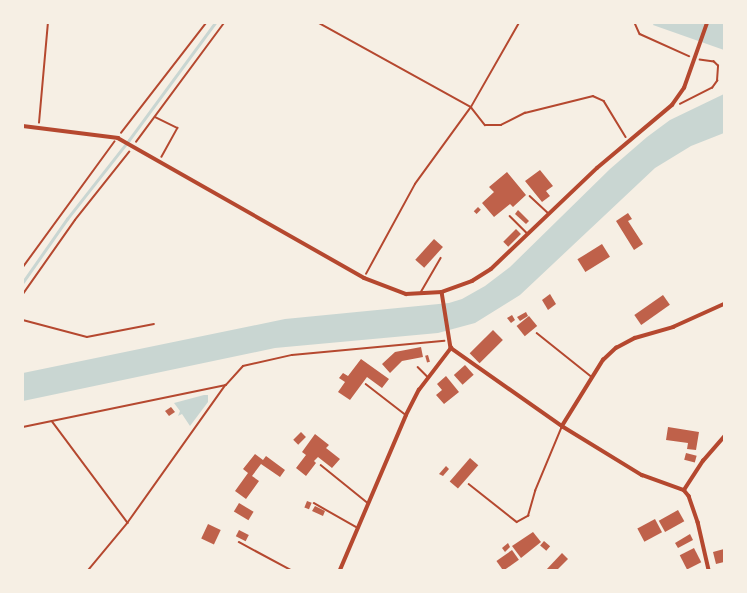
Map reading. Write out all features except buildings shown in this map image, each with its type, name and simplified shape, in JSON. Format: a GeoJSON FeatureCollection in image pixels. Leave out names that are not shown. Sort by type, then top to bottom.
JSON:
{"type":"FeatureCollection","features":[{"type":"Feature","properties":{"kind":"street"},"geometry":{"type":"LineString","coordinates":[[23,126],[118,138],[159,163],[364,278],[406,294],[419,295],[442,292],[472,281],[491,269],[628,140],[672,105],[684,88],[707,23]]}},
{"type":"Feature","properties":{"kind":"street"},"geometry":{"type":"LineString","coordinates":[[340,570],[406,415],[428,377],[451,348],[442,292]]}},
{"type":"Feature","properties":{"kind":"street"},"geometry":{"type":"LineString","coordinates":[[562,426],[603,360],[616,348],[635,338],[673,327],[724,304]]}},
{"type":"Feature","properties":{"kind":"street"},"geometry":{"type":"LineString","coordinates":[[451,348],[562,426],[642,475],[684,490],[689,496],[698,522],[709,570]]}},
{"type":"Feature","properties":{"kind":"street"},"geometry":{"type":"LineString","coordinates":[[684,490],[703,461],[724,436]]}},
{"type":"Feature","properties":{"kind":"lane"},"geometry":{"type":"LineString","coordinates":[[530,196],[549,214]]}},
{"type":"Feature","properties":{"kind":"lane"},"geometry":{"type":"LineString","coordinates":[[510,216],[528,234]]}},
{"type":"Feature","properties":{"kind":"lane"},"geometry":{"type":"LineString","coordinates":[[419,295],[441,258]]}},
{"type":"Feature","properties":{"kind":"lane"},"geometry":{"type":"LineString","coordinates":[[537,333],[592,377]]}},
{"type":"Feature","properties":{"kind":"lane"},"geometry":{"type":"LineString","coordinates":[[418,366],[428,377]]}},
{"type":"Feature","properties":{"kind":"lane"},"geometry":{"type":"LineString","coordinates":[[366,384],[406,415]]}},
{"type":"Feature","properties":{"kind":"lane"},"geometry":{"type":"LineString","coordinates":[[469,484],[517,522],[528,516],[535,491],[562,426]]}},
{"type":"Feature","properties":{"kind":"lane"},"geometry":{"type":"LineString","coordinates":[[321,465],[368,503]]}},
{"type":"Feature","properties":{"kind":"lane"},"geometry":{"type":"LineString","coordinates":[[314,503],[358,528]]}},
{"type":"Feature","properties":{"kind":"lane"},"geometry":{"type":"LineString","coordinates":[[239,542],[291,570]]}},
{"type":"Feature","properties":{"kind":"path"},"geometry":{"type":"LineString","coordinates":[[38,127],[48,23]]}},
{"type":"Feature","properties":{"kind":"path"},"geometry":{"type":"LineString","coordinates":[[23,267],[118,138],[206,23]]}},
{"type":"Feature","properties":{"kind":"path"},"geometry":{"type":"LineString","coordinates":[[23,294],[74,220],[155,117],[224,23]]}},
{"type":"Feature","properties":{"kind":"path"},"geometry":{"type":"LineString","coordinates":[[319,23],[470,107],[481,122],[492,126],[526,113],[599,97],[628,140]]}},
{"type":"Feature","properties":{"kind":"path"},"geometry":{"type":"LineString","coordinates":[[364,278],[415,184],[470,107],[519,23]]}},
{"type":"Feature","properties":{"kind":"path"},"geometry":{"type":"LineString","coordinates":[[155,117],[178,128],[159,163]]}},
{"type":"Feature","properties":{"kind":"path"},"geometry":{"type":"LineString","coordinates":[[23,320],[87,337],[154,324]]}},
{"type":"Feature","properties":{"kind":"path"},"geometry":{"type":"LineString","coordinates":[[89,570],[128,523],[226,385],[243,366],[292,355],[450,340]]}},
{"type":"Feature","properties":{"kind":"path"},"geometry":{"type":"LineString","coordinates":[[23,427],[226,385]]}},
{"type":"Feature","properties":{"kind":"path"},"geometry":{"type":"LineString","coordinates":[[52,421],[128,523]]}},
{"type":"Feature","properties":{"kind":"shaded area"},"geometry":{"type":"Polygon","coordinates":[[[654,23],[724,23],[724,50],[653,25],[654,23]]]}},
{"type":"Feature","properties":{"kind":"shaded area"},"geometry":{"type":"Polygon","coordinates":[[[724,94],[724,133],[691,146],[655,168],[520,295],[475,323],[438,333],[275,348],[23,401],[23,373],[285,319],[449,303],[462,299],[485,286],[510,267],[610,169],[647,137],[670,120],[724,94]]]}},
{"type":"Feature","properties":{"kind":"shaded area"},"geometry":{"type":"Polygon","coordinates":[[[208,395],[208,402],[190,426],[182,414],[178,416],[180,411],[174,403],[208,395]]]}},
{"type":"Feature","properties":{"kind":"waterway"},"geometry":{"type":"LineString","coordinates":[[23,282],[67,219],[129,140],[215,23]]}}]}
